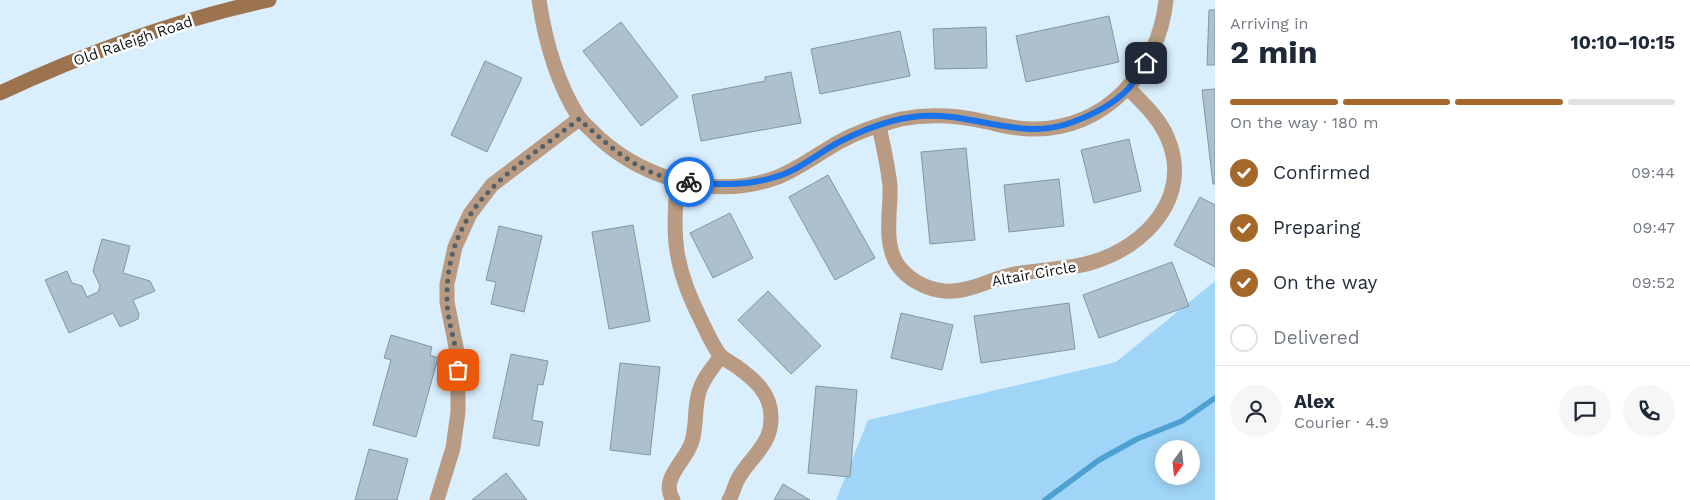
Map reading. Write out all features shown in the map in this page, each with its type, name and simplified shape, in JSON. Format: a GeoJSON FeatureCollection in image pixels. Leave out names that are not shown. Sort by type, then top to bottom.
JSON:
{"type":"FeatureCollection","features":[{"type":"Feature","properties":{"kind":"main road","name":"Old Raleigh Road"},"geometry":{"type":"LineString","coordinates":[[0,93],[71,62],[138,37],[194,19],[269,0]]}},
{"type":"Feature","properties":{"kind":"street"},"geometry":{"type":"LineString","coordinates":[[539,0],[543,26],[556,71],[579,119],[624,159],[678,182],[718,185],[744,184],[776,177],[806,164],[840,142],[879,126],[920,116],[947,116],[1016,128],[1047,129],[1086,117],[1129,88],[1154,49],[1160,32],[1166,0]]}},
{"type":"Feature","properties":{"kind":"street","name":"Altair Circle"},"geometry":{"type":"LineString","coordinates":[[879,126],[888,165],[890,243],[897,264],[906,274],[933,290],[947,292],[961,290],[1012,274],[1074,267],[1094,262],[1126,248],[1149,231],[1170,195],[1174,168],[1173,153],[1168,138],[1152,112],[1129,88]]}},
{"type":"Feature","properties":{"kind":"street"},"geometry":{"type":"LineString","coordinates":[[437,500],[453,448],[458,412],[458,357],[447,302],[447,284],[455,247],[470,214],[492,185],[579,119]]}},
{"type":"Feature","properties":{"kind":"street"},"geometry":{"type":"LineString","coordinates":[[678,182],[674,218],[678,260],[693,304],[721,356],[756,382],[765,392],[770,405],[772,418],[765,445],[745,467],[729,500]]}},
{"type":"Feature","properties":{"kind":"street"},"geometry":{"type":"LineString","coordinates":[[673,500],[669,486],[672,474],[692,443],[697,423],[699,393],[705,378],[721,356]]}},
{"type":"Feature","properties":{"kind":"shaded area"},"geometry":{"type":"Polygon","coordinates":[[[1215,281],[1215,500],[836,500],[868,420],[1116,362],[1215,281]]]}},
{"type":"Feature","properties":{"kind":"building"},"geometry":{"type":"Polygon","coordinates":[[[1209,10],[1215,10],[1215,65],[1207,65],[1209,10]]]}},
{"type":"Feature","properties":{"kind":"building"},"geometry":{"type":"Polygon","coordinates":[[[1109,16],[1119,62],[1026,82],[1016,36],[1109,16]]]}},
{"type":"Feature","properties":{"kind":"building"},"geometry":{"type":"Polygon","coordinates":[[[621,22],[678,97],[641,126],[583,51],[621,22]]]}},
{"type":"Feature","properties":{"kind":"building"},"geometry":{"type":"Polygon","coordinates":[[[986,27],[987,68],[935,69],[933,29],[986,27]]]}},
{"type":"Feature","properties":{"kind":"building"},"geometry":{"type":"Polygon","coordinates":[[[900,31],[910,76],[820,94],[811,49],[900,31]]]}},
{"type":"Feature","properties":{"kind":"building"},"geometry":{"type":"Polygon","coordinates":[[[485,61],[522,78],[487,152],[451,135],[485,61]]]}},
{"type":"Feature","properties":{"kind":"building"},"geometry":{"type":"Polygon","coordinates":[[[791,72],[801,123],[701,141],[692,95],[765,81],[765,77],[791,72]]]}},
{"type":"Feature","properties":{"kind":"building"},"geometry":{"type":"Polygon","coordinates":[[[1215,89],[1215,184],[1213,184],[1202,90],[1215,89]]]}},
{"type":"Feature","properties":{"kind":"building"},"geometry":{"type":"Polygon","coordinates":[[[1129,139],[1141,191],[1094,203],[1081,150],[1129,139]]]}},
{"type":"Feature","properties":{"kind":"building"},"geometry":{"type":"Polygon","coordinates":[[[966,148],[975,240],[930,244],[921,152],[966,148]]]}},
{"type":"Feature","properties":{"kind":"building"},"geometry":{"type":"Polygon","coordinates":[[[828,175],[875,258],[835,280],[789,197],[828,175]]]}},
{"type":"Feature","properties":{"kind":"building"},"geometry":{"type":"Polygon","coordinates":[[[1059,179],[1064,226],[1009,232],[1004,185],[1059,179]]]}},
{"type":"Feature","properties":{"kind":"building"},"geometry":{"type":"Polygon","coordinates":[[[1200,197],[1215,205],[1215,267],[1174,245],[1200,197]]]}},
{"type":"Feature","properties":{"kind":"building"},"geometry":{"type":"Polygon","coordinates":[[[730,213],[753,258],[713,278],[690,233],[730,213]]]}},
{"type":"Feature","properties":{"kind":"building"},"geometry":{"type":"Polygon","coordinates":[[[633,225],[650,321],[609,329],[592,232],[633,225]]]}},
{"type":"Feature","properties":{"kind":"building"},"geometry":{"type":"Polygon","coordinates":[[[499,226],[542,236],[524,312],[491,304],[496,282],[486,280],[499,226]]]}},
{"type":"Feature","properties":{"kind":"building"},"geometry":{"type":"Polygon","coordinates":[[[102,239],[130,246],[123,273],[150,281],[155,291],[133,300],[139,314],[138,319],[120,327],[113,313],[69,333],[45,280],[67,271],[72,283],[82,286],[87,297],[98,292],[100,286],[93,271],[102,239]]]}},
{"type":"Feature","properties":{"kind":"building"},"geometry":{"type":"Polygon","coordinates":[[[1172,262],[1189,306],[1099,338],[1083,295],[1172,262]]]}},
{"type":"Feature","properties":{"kind":"building"},"geometry":{"type":"Polygon","coordinates":[[[768,291],[821,346],[791,374],[738,320],[768,291]]]}},
{"type":"Feature","properties":{"kind":"building"},"geometry":{"type":"Polygon","coordinates":[[[1069,303],[1075,349],[981,363],[974,316],[1069,303]]]}},
{"type":"Feature","properties":{"kind":"building"},"geometry":{"type":"Polygon","coordinates":[[[901,313],[953,325],[942,370],[891,358],[901,313]]]}},
{"type":"Feature","properties":{"kind":"building"},"geometry":{"type":"Polygon","coordinates":[[[391,335],[432,347],[430,355],[438,358],[416,437],[373,425],[391,360],[384,358],[391,335]]]}},
{"type":"Feature","properties":{"kind":"building"},"geometry":{"type":"Polygon","coordinates":[[[511,354],[548,361],[543,385],[538,384],[532,420],[543,422],[539,446],[493,438],[511,354]]]}},
{"type":"Feature","properties":{"kind":"building"},"geometry":{"type":"Polygon","coordinates":[[[620,363],[660,367],[650,455],[610,450],[620,363]]]}},
{"type":"Feature","properties":{"kind":"building"},"geometry":{"type":"Polygon","coordinates":[[[816,386],[857,390],[850,477],[808,473],[816,386]]]}},
{"type":"Feature","properties":{"kind":"building"},"geometry":{"type":"Polygon","coordinates":[[[369,449],[408,459],[397,500],[355,500],[369,449]]]}},
{"type":"Feature","properties":{"kind":"building"},"geometry":{"type":"Polygon","coordinates":[[[506,473],[527,500],[472,500],[506,473]]]}},
{"type":"Feature","properties":{"kind":"building"},"geometry":{"type":"Polygon","coordinates":[[[783,484],[810,500],[774,500],[783,484]]]}},
{"type":"Feature","properties":{"kind":"waterway"},"geometry":{"type":"LineString","coordinates":[[1045,500],[1099,460],[1137,439],[1182,421],[1215,398]]}},
{"type":"Feature","properties":{"kind":"way so far"},"geometry":{"type":"LineString","coordinates":[[458,370],[458,357],[447,302],[450,264],[455,247],[470,214],[492,185],[579,119],[624,159],[658,175],[678,182],[689,182]]}},
{"type":"Feature","properties":{"kind":"route"},"geometry":{"type":"LineString","coordinates":[[689,182],[718,185],[760,182],[806,164],[840,142],[879,126],[920,116],[965,117],[1016,128],[1031,129],[1047,129],[1069,124],[1104,107],[1129,88],[1146,63]]}}]}
